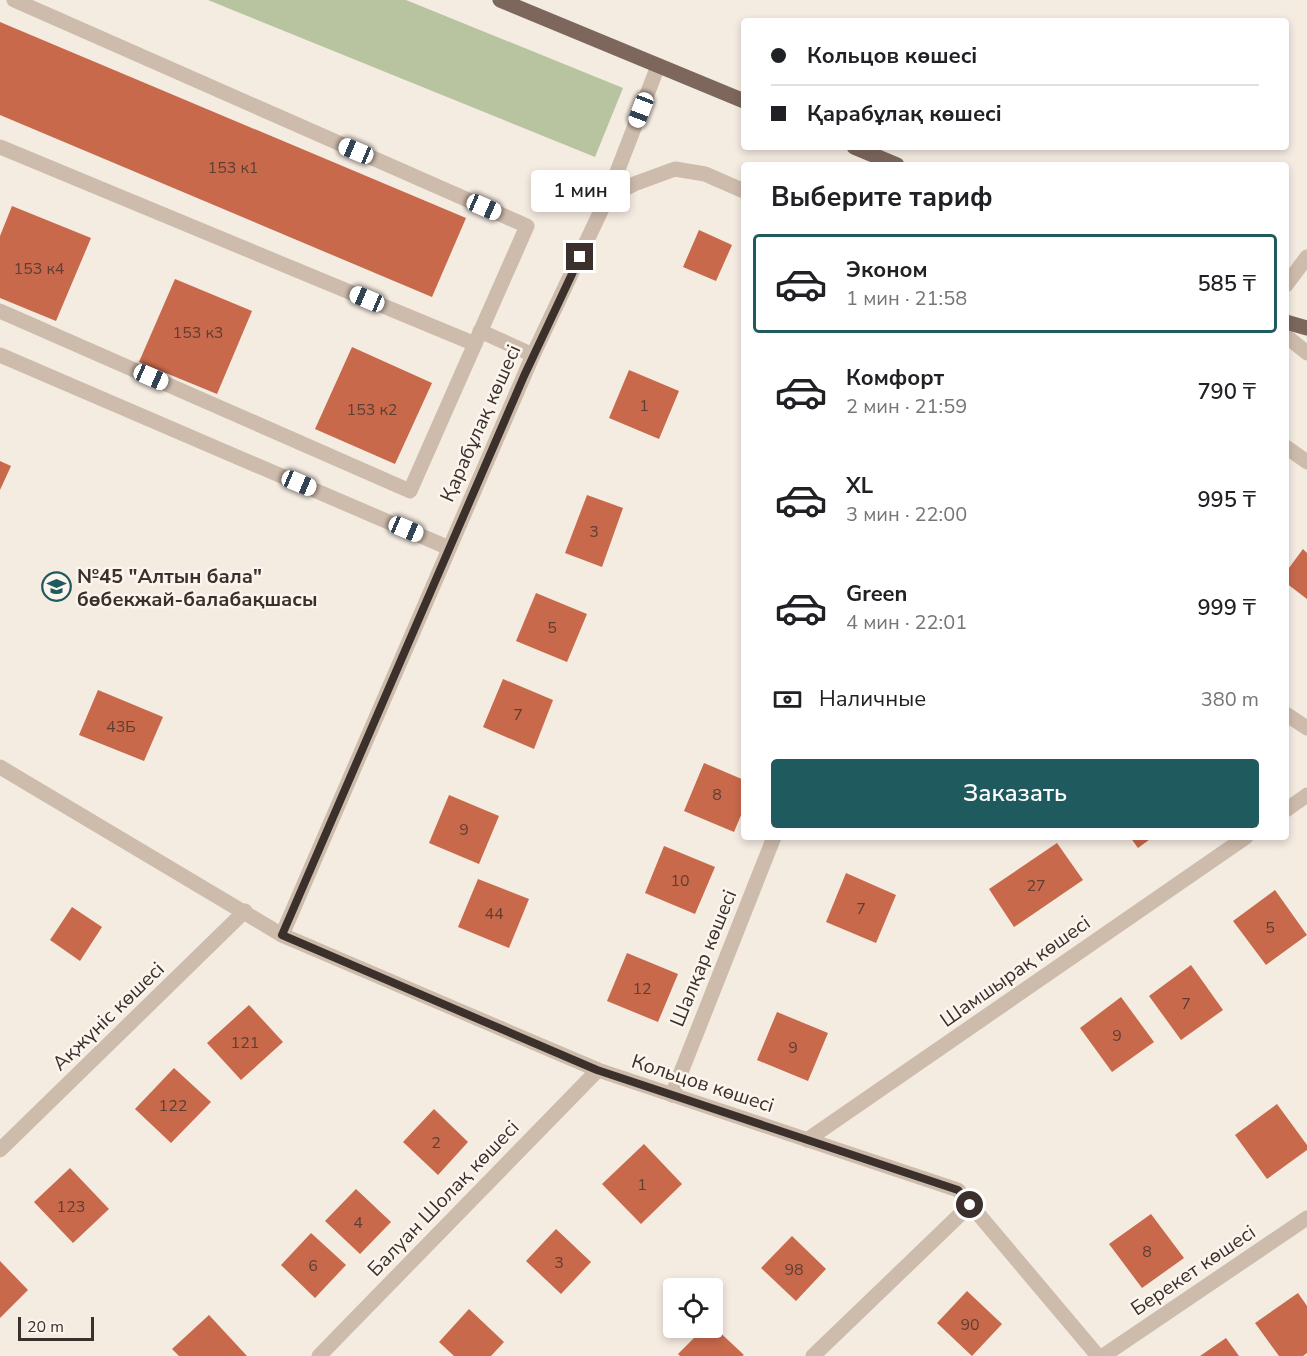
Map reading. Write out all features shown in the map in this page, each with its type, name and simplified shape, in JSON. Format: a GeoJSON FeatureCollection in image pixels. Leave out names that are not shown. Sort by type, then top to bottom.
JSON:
{"type":"FeatureCollection","features":[{"type":"Feature","properties":{"kind":"main road"},"geometry":{"type":"LineString","coordinates":[[500,0],[741,100]]}},
{"type":"Feature","properties":{"kind":"main road"},"geometry":{"type":"LineString","coordinates":[[861,150],[890,162]]}},
{"type":"Feature","properties":{"kind":"main road"},"geometry":{"type":"LineString","coordinates":[[1289,323],[1307,328]]}},
{"type":"Feature","properties":{"kind":"street"},"geometry":{"type":"LineString","coordinates":[[0,311],[410,491],[527,226],[14,0]]}},
{"type":"Feature","properties":{"kind":"street","name":"Қарабұлақ көшесі"},"geometry":{"type":"LineString","coordinates":[[282,935],[533,355],[608,198],[658,66]]}},
{"type":"Feature","properties":{"kind":"street"},"geometry":{"type":"LineString","coordinates":[[0,147],[478,337],[533,355]]}},
{"type":"Feature","properties":{"kind":"street"},"geometry":{"type":"LineString","coordinates":[[608,198],[634,184],[675,169],[705,174],[741,190]]}},
{"type":"Feature","properties":{"kind":"street"},"geometry":{"type":"LineString","coordinates":[[1289,281],[1307,257]]}},
{"type":"Feature","properties":{"kind":"street"},"geometry":{"type":"LineString","coordinates":[[1289,338],[1307,353]]}},
{"type":"Feature","properties":{"kind":"street"},"geometry":{"type":"LineString","coordinates":[[0,355],[449,548]]}},
{"type":"Feature","properties":{"kind":"street"},"geometry":{"type":"LineString","coordinates":[[1289,449],[1307,462]]}},
{"type":"Feature","properties":{"kind":"street"},"geometry":{"type":"LineString","coordinates":[[1289,716],[1307,728]]}},
{"type":"Feature","properties":{"kind":"street","name":"Кольцов көшесі"},"geometry":{"type":"LineString","coordinates":[[0,767],[282,935],[597,1070],[958,1190],[1098,1356]]}},
{"type":"Feature","properties":{"kind":"street"},"geometry":{"type":"LineString","coordinates":[[1289,808],[1307,795]]}},
{"type":"Feature","properties":{"kind":"street","name":"Шалқар көшесі"},"geometry":{"type":"LineString","coordinates":[[672,1095],[773,840]]}},
{"type":"Feature","properties":{"kind":"street","name":"Шамшырақ көшесі"},"geometry":{"type":"LineString","coordinates":[[807,1140],[1242,840]]}},
{"type":"Feature","properties":{"kind":"street","name":"Ақжүніс көшесі"},"geometry":{"type":"LineString","coordinates":[[0,1150],[244,911]]}},
{"type":"Feature","properties":{"kind":"street","name":"Балуан Шолақ көшесі"},"geometry":{"type":"LineString","coordinates":[[319,1356],[597,1070]]}},
{"type":"Feature","properties":{"kind":"street"},"geometry":{"type":"LineString","coordinates":[[813,1356],[970,1205]]}},
{"type":"Feature","properties":{"kind":"street","name":"Берекет көшесі"},"geometry":{"type":"LineString","coordinates":[[1103,1356],[1307,1218]]}},
{"type":"Feature","properties":{"kind":"green space"},"geometry":{"type":"Polygon","coordinates":[[[208,0],[406,0],[623,88],[595,157],[208,0]]]}},
{"type":"Feature","properties":{"kind":"building"},"geometry":{"type":"Polygon","coordinates":[[[0,22],[466,218],[432,297],[0,115],[0,22]]]}},
{"type":"Feature","properties":{"kind":"building"},"geometry":{"type":"Polygon","coordinates":[[[12,206],[91,238],[56,321],[0,298],[0,236],[12,206]]]}},
{"type":"Feature","properties":{"kind":"building"},"geometry":{"type":"Polygon","coordinates":[[[699,230],[732,245],[716,281],[683,267],[699,230]]]}},
{"type":"Feature","properties":{"kind":"building"},"geometry":{"type":"Polygon","coordinates":[[[175,279],[252,311],[217,394],[139,362],[175,279]]]}},
{"type":"Feature","properties":{"kind":"building"},"geometry":{"type":"Polygon","coordinates":[[[352,347],[432,383],[395,464],[315,429],[352,347]]]}},
{"type":"Feature","properties":{"kind":"building"},"geometry":{"type":"Polygon","coordinates":[[[629,370],[679,391],[659,439],[609,418],[629,370]]]}},
{"type":"Feature","properties":{"kind":"building"},"geometry":{"type":"Polygon","coordinates":[[[0,461],[11,466],[0,490],[0,461]]]}},
{"type":"Feature","properties":{"kind":"building"},"geometry":{"type":"Polygon","coordinates":[[[587,495],[623,508],[602,567],[565,553],[587,495]]]}},
{"type":"Feature","properties":{"kind":"building"},"geometry":{"type":"Polygon","coordinates":[[[1303,549],[1307,553],[1307,599],[1289,585],[1289,568],[1303,549]]]}},
{"type":"Feature","properties":{"kind":"building"},"geometry":{"type":"Polygon","coordinates":[[[536,593],[587,614],[567,662],[516,641],[536,593]]]}},
{"type":"Feature","properties":{"kind":"building"},"geometry":{"type":"Polygon","coordinates":[[[503,679],[553,700],[534,749],[483,727],[503,679]]]}},
{"type":"Feature","properties":{"kind":"building"},"geometry":{"type":"Polygon","coordinates":[[[98,690],[163,717],[144,761],[79,735],[98,690]]]}},
{"type":"Feature","properties":{"kind":"building"},"geometry":{"type":"Polygon","coordinates":[[[704,763],[741,779],[741,815],[734,832],[684,811],[704,763]]]}},
{"type":"Feature","properties":{"kind":"building"},"geometry":{"type":"Polygon","coordinates":[[[449,795],[499,816],[479,864],[429,843],[449,795]]]}},
{"type":"Feature","properties":{"kind":"building"},"geometry":{"type":"Polygon","coordinates":[[[1132,840],[1149,840],[1138,848],[1132,840]]]}},
{"type":"Feature","properties":{"kind":"building"},"geometry":{"type":"Polygon","coordinates":[[[1057,843],[1083,880],[1014,927],[989,889],[1057,843]]]}},
{"type":"Feature","properties":{"kind":"building"},"geometry":{"type":"Polygon","coordinates":[[[664,846],[715,867],[695,914],[645,893],[664,846]]]}},
{"type":"Feature","properties":{"kind":"building"},"geometry":{"type":"Polygon","coordinates":[[[846,873],[896,895],[876,943],[826,922],[846,873]]]}},
{"type":"Feature","properties":{"kind":"building"},"geometry":{"type":"Polygon","coordinates":[[[478,879],[529,899],[509,948],[458,927],[478,879]]]}},
{"type":"Feature","properties":{"kind":"building"},"geometry":{"type":"Polygon","coordinates":[[[1275,890],[1307,935],[1266,965],[1233,921],[1275,890]]]}},
{"type":"Feature","properties":{"kind":"building"},"geometry":{"type":"Polygon","coordinates":[[[72,907],[102,927],[80,961],[50,940],[72,907]]]}},
{"type":"Feature","properties":{"kind":"building"},"geometry":{"type":"Polygon","coordinates":[[[627,953],[678,974],[658,1022],[607,1001],[627,953]]]}},
{"type":"Feature","properties":{"kind":"building"},"geometry":{"type":"Polygon","coordinates":[[[1191,965],[1223,1010],[1181,1040],[1149,996],[1191,965]]]}},
{"type":"Feature","properties":{"kind":"building"},"geometry":{"type":"Polygon","coordinates":[[[1121,997],[1154,1042],[1112,1072],[1080,1028],[1121,997]]]}},
{"type":"Feature","properties":{"kind":"building"},"geometry":{"type":"Polygon","coordinates":[[[249,1005],[283,1042],[241,1080],[207,1043],[249,1005]]]}},
{"type":"Feature","properties":{"kind":"building"},"geometry":{"type":"Polygon","coordinates":[[[777,1012],[828,1033],[808,1081],[757,1060],[777,1012]]]}},
{"type":"Feature","properties":{"kind":"building"},"geometry":{"type":"Polygon","coordinates":[[[174,1068],[211,1102],[171,1143],[135,1109],[174,1068]]]}},
{"type":"Feature","properties":{"kind":"building"},"geometry":{"type":"Polygon","coordinates":[[[1277,1104],[1307,1145],[1307,1150],[1267,1179],[1235,1135],[1277,1104]]]}},
{"type":"Feature","properties":{"kind":"building"},"geometry":{"type":"Polygon","coordinates":[[[434,1109],[468,1142],[438,1175],[403,1142],[434,1109]]]}},
{"type":"Feature","properties":{"kind":"building"},"geometry":{"type":"Polygon","coordinates":[[[644,1144],[682,1184],[641,1224],[602,1184],[644,1144]]]}},
{"type":"Feature","properties":{"kind":"building"},"geometry":{"type":"Polygon","coordinates":[[[70,1168],[109,1209],[73,1243],[34,1202],[70,1168]]]}},
{"type":"Feature","properties":{"kind":"building"},"geometry":{"type":"Polygon","coordinates":[[[356,1189],[391,1222],[360,1254],[325,1221],[356,1189]]]}},
{"type":"Feature","properties":{"kind":"building"},"geometry":{"type":"Polygon","coordinates":[[[1151,1214],[1184,1258],[1142,1288],[1109,1244],[1151,1214]]]}},
{"type":"Feature","properties":{"kind":"building"},"geometry":{"type":"Polygon","coordinates":[[[556,1229],[591,1262],[561,1294],[526,1261],[556,1229]]]}},
{"type":"Feature","properties":{"kind":"building"},"geometry":{"type":"Polygon","coordinates":[[[311,1233],[346,1265],[315,1298],[281,1265],[311,1233]]]}},
{"type":"Feature","properties":{"kind":"building"},"geometry":{"type":"Polygon","coordinates":[[[792,1236],[826,1269],[796,1301],[761,1268],[792,1236]]]}},
{"type":"Feature","properties":{"kind":"building"},"geometry":{"type":"Polygon","coordinates":[[[0,1261],[28,1290],[0,1318],[0,1261]]]}},
{"type":"Feature","properties":{"kind":"building"},"geometry":{"type":"Polygon","coordinates":[[[967,1291],[1002,1324],[972,1356],[937,1323],[967,1291]]]}},
{"type":"Feature","properties":{"kind":"building"},"geometry":{"type":"Polygon","coordinates":[[[1298,1293],[1307,1306],[1307,1353],[1303,1356],[1279,1356],[1255,1323],[1298,1293]]]}},
{"type":"Feature","properties":{"kind":"building"},"geometry":{"type":"Polygon","coordinates":[[[469,1309],[504,1342],[491,1356],[454,1356],[439,1342],[469,1309]]]}},
{"type":"Feature","properties":{"kind":"building"},"geometry":{"type":"Polygon","coordinates":[[[209,1315],[247,1356],[179,1356],[172,1349],[209,1315]]]}},
{"type":"Feature","properties":{"kind":"building"},"geometry":{"type":"Polygon","coordinates":[[[723,1335],[744,1355],[680,1356],[678,1354],[694,1338],[723,1338],[723,1335]]]}},
{"type":"Feature","properties":{"kind":"building"},"geometry":{"type":"Polygon","coordinates":[[[1226,1338],[1239,1356],[1200,1356],[1226,1338]]]}},
{"type":"Feature","properties":{"kind":"place","name":"№45 \"Алтын бала\" бөбекжай-балабақшасы"},"geometry":{"type":"Point","coordinates":[56,587]}},
{"type":"Feature","properties":{"kind":"route"},"geometry":{"type":"LineString","coordinates":[[580,257],[524,376],[282,935],[597,1070],[958,1190],[970,1205]]}}]}
